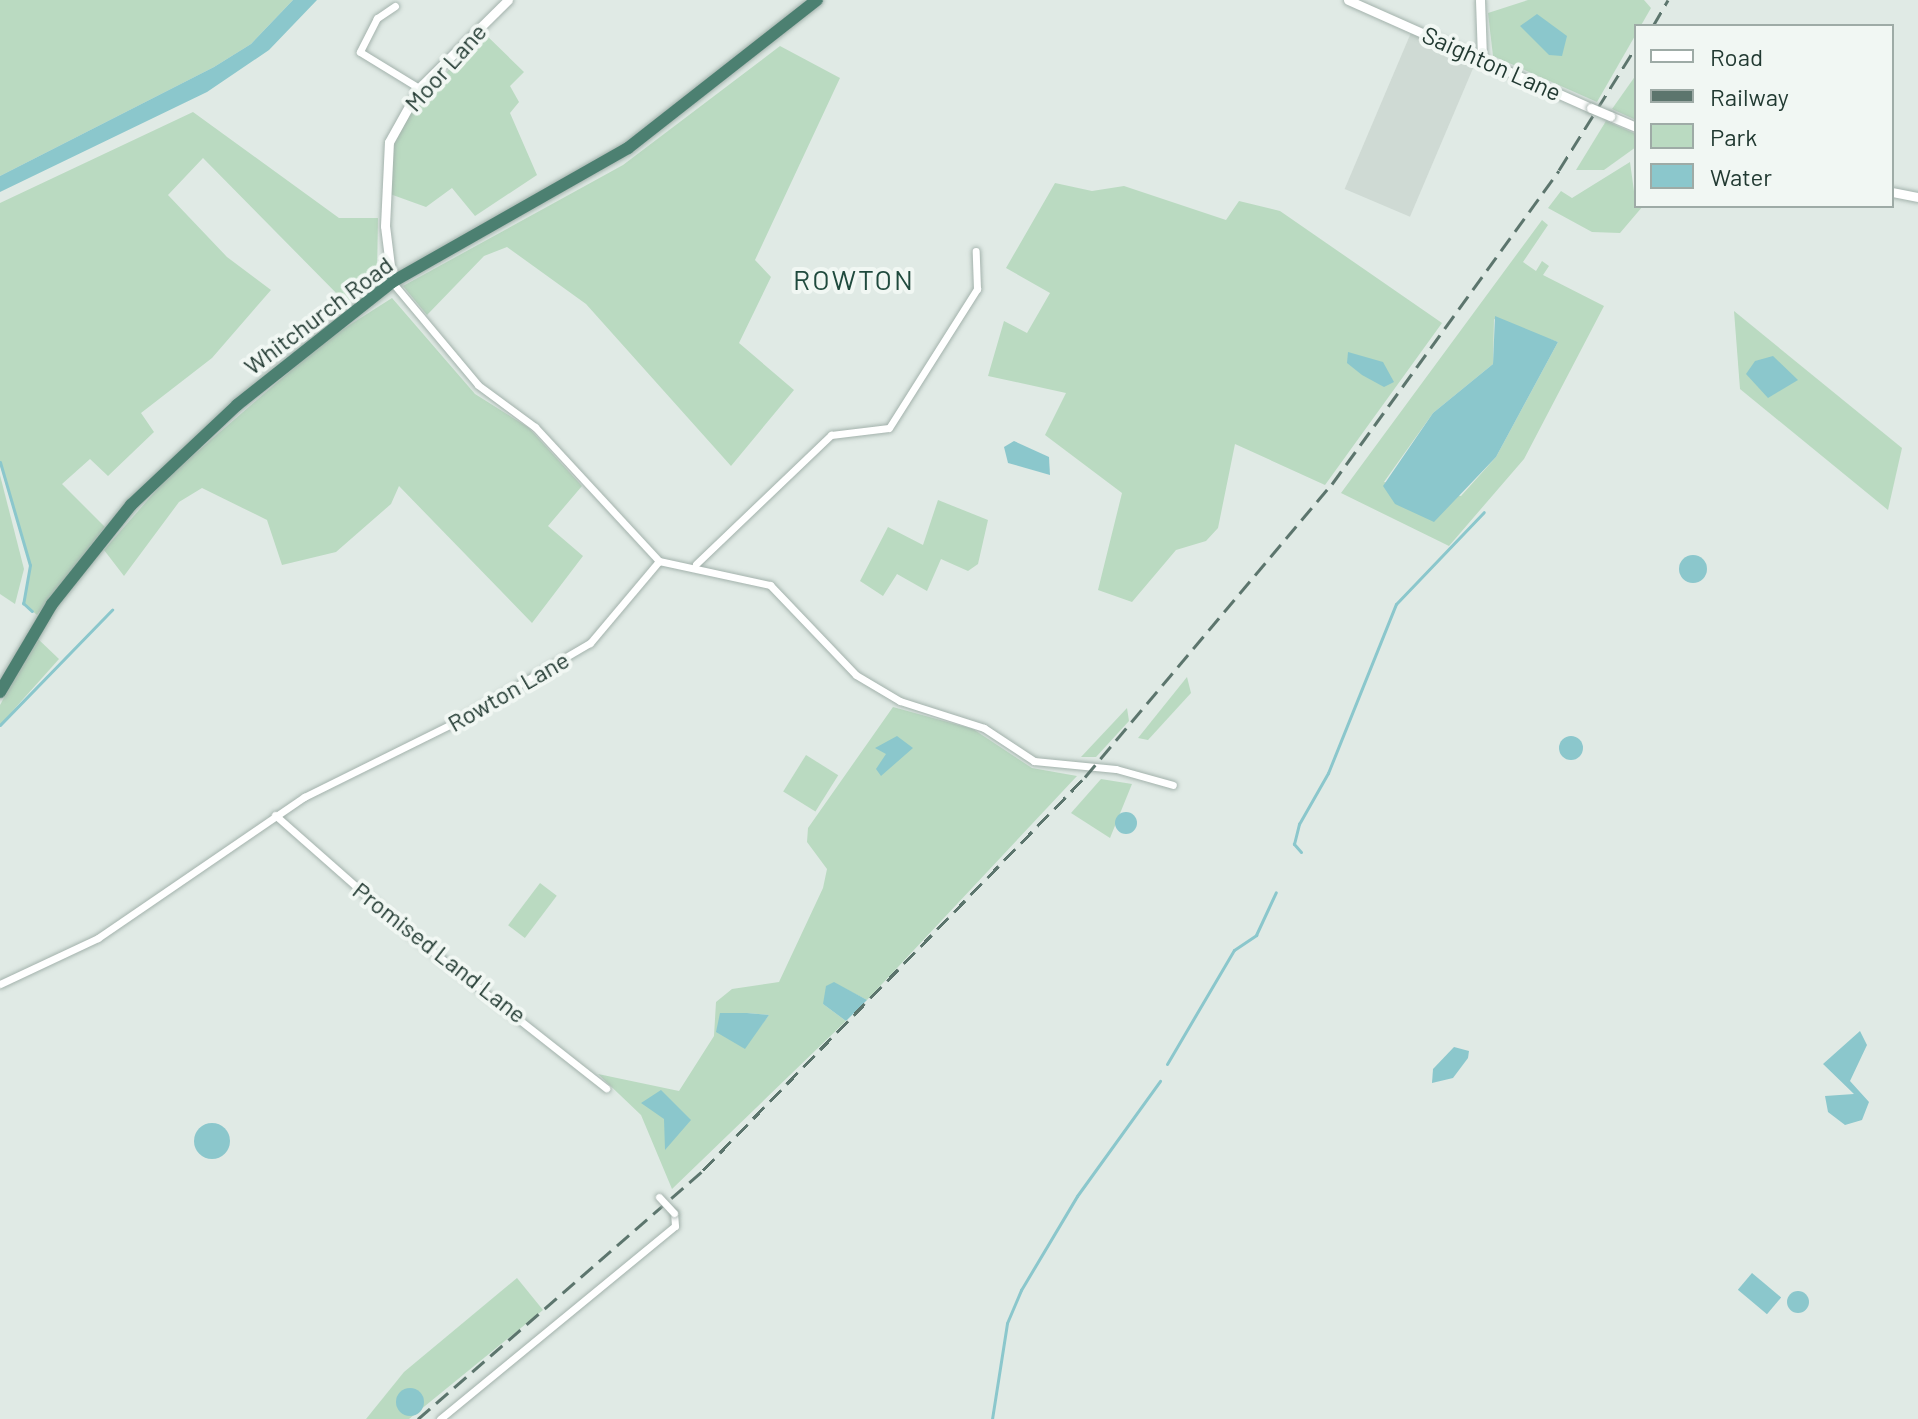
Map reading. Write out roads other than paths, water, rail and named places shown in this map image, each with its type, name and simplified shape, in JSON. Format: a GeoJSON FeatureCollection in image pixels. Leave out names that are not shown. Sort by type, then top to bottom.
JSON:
{"type":"FeatureCollection","features":[{"type":"Feature","properties":{"kind":"highway","name":"Whitchurch Road"},"geometry":{"type":"LineString","coordinates":[[0,692],[52,604],[131,505],[237,405],[392,282],[628,148],[817,0]]}},
{"type":"Feature","properties":{"kind":"street","name":"Moor Lane"},"geometry":{"type":"LineString","coordinates":[[392,282],[385,165],[398,122],[419,88],[508,0]]}},
{"type":"Feature","properties":{"kind":"street","name":"Saighton Lane"},"geometry":{"type":"LineString","coordinates":[[1348,0],[1634,126]]}},
{"type":"Feature","properties":{"kind":"street"},"geometry":{"type":"LineString","coordinates":[[1480,0],[1482,57]]}},
{"type":"Feature","properties":{"kind":"street"},"geometry":{"type":"LineString","coordinates":[[395,6],[377,18],[360,52],[419,88]]}},
{"type":"Feature","properties":{"kind":"street"},"geometry":{"type":"LineString","coordinates":[[1894,192],[1918,197]]}},
{"type":"Feature","properties":{"kind":"street"},"geometry":{"type":"LineString","coordinates":[[694,565],[831,435],[889,428],[977,289],[976,251]]}},
{"type":"Feature","properties":{"kind":"street"},"geometry":{"type":"LineString","coordinates":[[392,282],[478,385],[535,427],[659,561],[694,565],[770,585],[856,675],[900,701],[984,728],[1034,761],[1116,769],[1173,785]]}},
{"type":"Feature","properties":{"kind":"street","name":"Rowton Lane"},"geometry":{"type":"LineString","coordinates":[[0,984],[98,938],[275,815],[590,643],[659,561]]}},
{"type":"Feature","properties":{"kind":"street","name":"Promised Land Lane"},"geometry":{"type":"LineString","coordinates":[[275,815],[409,933],[606,1088]]}},
{"type":"Feature","properties":{"kind":"street"},"geometry":{"type":"LineString","coordinates":[[440,1419],[675,1226],[674,1213],[659,1197]]}},
{"type":"Feature","properties":{"kind":"water"},"geometry":{"type":"Polygon","coordinates":[[[293,0],[317,0],[269,50],[207,92],[0,192],[0,176],[214,67],[251,44],[293,0]]]}},
{"type":"Feature","properties":{"kind":"water"},"geometry":{"type":"Polygon","coordinates":[[[1537,14],[1567,36],[1562,56],[1549,55],[1520,26],[1537,14]]]}},
{"type":"Feature","properties":{"kind":"water"},"geometry":{"type":"Polygon","coordinates":[[[1495,316],[1558,342],[1496,457],[1434,522],[1395,504],[1383,486],[1433,413],[1493,364],[1495,316]]]}},
{"type":"Feature","properties":{"kind":"water"},"geometry":{"type":"Polygon","coordinates":[[[1348,352],[1383,362],[1394,382],[1384,387],[1362,375],[1347,363],[1348,352]]]}},
{"type":"Feature","properties":{"kind":"water"},"geometry":{"type":"Polygon","coordinates":[[[1773,356],[1798,380],[1768,398],[1746,374],[1755,361],[1773,356]]]}},
{"type":"Feature","properties":{"kind":"water"},"geometry":{"type":"Polygon","coordinates":[[[1014,441],[1049,457],[1050,475],[1008,463],[1004,447],[1014,441]]]}},
{"type":"Feature","properties":{"kind":"water"},"geometry":{"type":"Polygon","coordinates":[[[1693,555],[1703,559],[1707,569],[1703,579],[1693,583],[1683,579],[1679,569],[1683,559],[1693,555]]]}},
{"type":"Feature","properties":{"kind":"water"},"geometry":{"type":"Polygon","coordinates":[[[897,736],[913,748],[881,776],[876,769],[886,754],[875,748],[897,736]]]}},
{"type":"Feature","properties":{"kind":"water"},"geometry":{"type":"Polygon","coordinates":[[[1571,736],[1579,740],[1583,748],[1579,756],[1571,760],[1563,756],[1559,748],[1563,740],[1571,736]]]}},
{"type":"Feature","properties":{"kind":"water"},"geometry":{"type":"Polygon","coordinates":[[[1122,812],[1130,812],[1137,823],[1130,834],[1122,834],[1115,827],[1115,819],[1122,812]]]}},
{"type":"Feature","properties":{"kind":"water"},"geometry":{"type":"Polygon","coordinates":[[[834,982],[867,1000],[846,1021],[823,1004],[826,986],[834,982]]]}},
{"type":"Feature","properties":{"kind":"water"},"geometry":{"type":"Polygon","coordinates":[[[720,1013],[769,1015],[745,1049],[716,1032],[720,1013]]]}},
{"type":"Feature","properties":{"kind":"water"},"geometry":{"type":"Polygon","coordinates":[[[1860,1031],[1867,1045],[1850,1081],[1869,1102],[1862,1120],[1845,1125],[1828,1112],[1825,1096],[1854,1094],[1823,1064],[1860,1031]]]}},
{"type":"Feature","properties":{"kind":"water"},"geometry":{"type":"Polygon","coordinates":[[[1454,1047],[1469,1051],[1468,1058],[1453,1078],[1432,1083],[1433,1069],[1454,1047]]]}},
{"type":"Feature","properties":{"kind":"water"},"geometry":{"type":"Polygon","coordinates":[[[661,1090],[691,1120],[665,1150],[664,1119],[641,1103],[661,1090]]]}},
{"type":"Feature","properties":{"kind":"water"},"geometry":{"type":"Polygon","coordinates":[[[212,1123],[225,1128],[230,1141],[225,1154],[212,1159],[199,1154],[194,1141],[199,1128],[212,1123]]]}},
{"type":"Feature","properties":{"kind":"water"},"geometry":{"type":"Polygon","coordinates":[[[1752,1273],[1781,1297],[1767,1314],[1738,1290],[1752,1273]]]}},
{"type":"Feature","properties":{"kind":"water"},"geometry":{"type":"Polygon","coordinates":[[[1798,1291],[1806,1294],[1809,1302],[1806,1310],[1798,1313],[1790,1310],[1787,1302],[1790,1294],[1798,1291]]]}},
{"type":"Feature","properties":{"kind":"water"},"geometry":{"type":"Polygon","coordinates":[[[410,1388],[420,1392],[424,1402],[420,1412],[410,1416],[400,1412],[396,1402],[400,1392],[410,1388]]]}},
{"type":"Feature","properties":{"kind":"waterway"},"geometry":{"type":"LineString","coordinates":[[0,462],[30,565],[23,603],[32,611]]}},
{"type":"Feature","properties":{"kind":"waterway"},"geometry":{"type":"LineString","coordinates":[[1301,852],[1294,844],[1299,824],[1328,773],[1396,604],[1484,512]]}},
{"type":"Feature","properties":{"kind":"waterway"},"geometry":{"type":"LineString","coordinates":[[0,725],[112,610]]}},
{"type":"Feature","properties":{"kind":"waterway"},"geometry":{"type":"LineString","coordinates":[[1167,1064],[1234,950],[1256,935],[1276,892]]}},
{"type":"Feature","properties":{"kind":"waterway"},"geometry":{"type":"LineString","coordinates":[[992,1419],[1007,1323],[1021,1290],[1077,1196],[1160,1081]]}},
{"type":"Feature","properties":{"kind":"railway"},"geometry":{"type":"LineString","coordinates":[[1654,24],[1668,0]]}},
{"type":"Feature","properties":{"kind":"railway"},"geometry":{"type":"LineString","coordinates":[[418,1419],[703,1170],[1085,777],[1332,484],[1559,170],[1634,50]]}},
{"type":"Feature","properties":{"kind":"district","name":"ROWTON"},"geometry":{"type":"Point","coordinates":[854,279]}}]}
